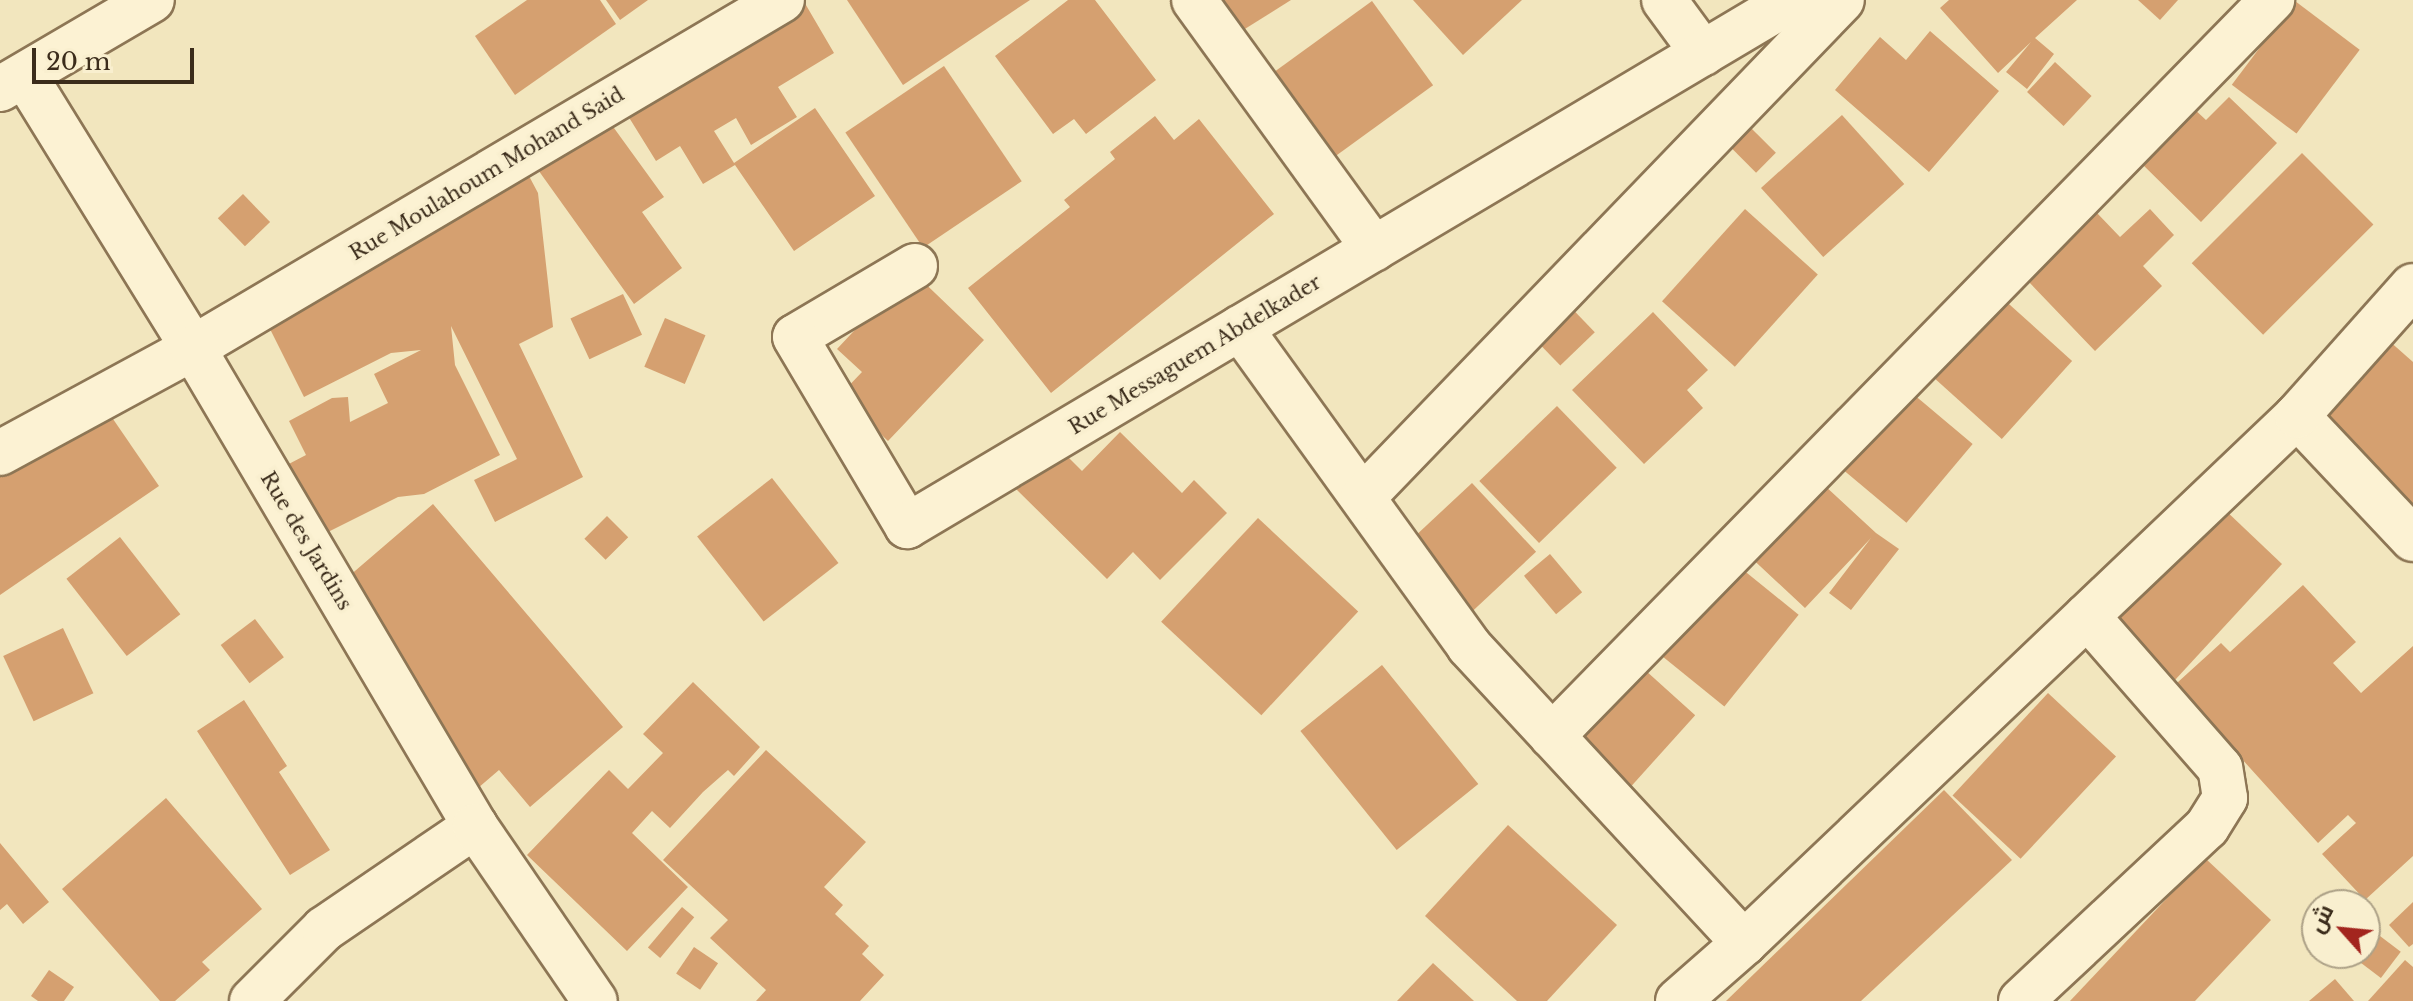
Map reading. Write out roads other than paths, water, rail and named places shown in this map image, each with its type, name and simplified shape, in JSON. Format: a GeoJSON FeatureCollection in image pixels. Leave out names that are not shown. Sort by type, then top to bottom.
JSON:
{"type":"FeatureCollection","features":[{"type":"Feature","properties":{"kind":"street","name":"Rue Moulahoum Mohand Said"},"geometry":{"type":"LineString","coordinates":[[0,453],[193,348],[782,0]]}},
{"type":"Feature","properties":{"kind":"street"},"geometry":{"type":"LineString","coordinates":[[1194,0],[1374,249]]}},
{"type":"Feature","properties":{"kind":"street"},"geometry":{"type":"LineString","coordinates":[[1664,0],[1703,53]]}},
{"type":"Feature","properties":{"kind":"street","name":"Rue Messaguem Abdelkader"},"geometry":{"type":"LineString","coordinates":[[915,266],[795,337],[907,526],[1792,0]]}},
{"type":"Feature","properties":{"kind":"street"},"geometry":{"type":"LineString","coordinates":[[1363,497],[1842,0]]}},
{"type":"Feature","properties":{"kind":"street"},"geometry":{"type":"LineString","coordinates":[[1552,736],[2272,0]]}},
{"type":"Feature","properties":{"kind":"street"},"geometry":{"type":"LineString","coordinates":[[12,82],[125,7]]}},
{"type":"Feature","properties":{"kind":"street","name":"Rue des Jardins"},"geometry":{"type":"LineString","coordinates":[[12,82],[193,348],[475,826],[595,1001]]}},
{"type":"Feature","properties":{"kind":"street"},"geometry":{"type":"LineString","coordinates":[[1678,1001],[1744,943],[2297,416],[2413,286]]}},
{"type":"Feature","properties":{"kind":"street"},"geometry":{"type":"LineString","coordinates":[[1240,328],[1469,646],[1744,943]]}},
{"type":"Feature","properties":{"kind":"street"},"geometry":{"type":"LineString","coordinates":[[2297,416],[2413,539]]}},
{"type":"Feature","properties":{"kind":"street"},"geometry":{"type":"LineString","coordinates":[[2021,1001],[2207,827],[2225,798],[2220,768],[2087,616]]}},
{"type":"Feature","properties":{"kind":"street"},"geometry":{"type":"LineString","coordinates":[[252,1001],[324,929],[475,826]]}}]}
